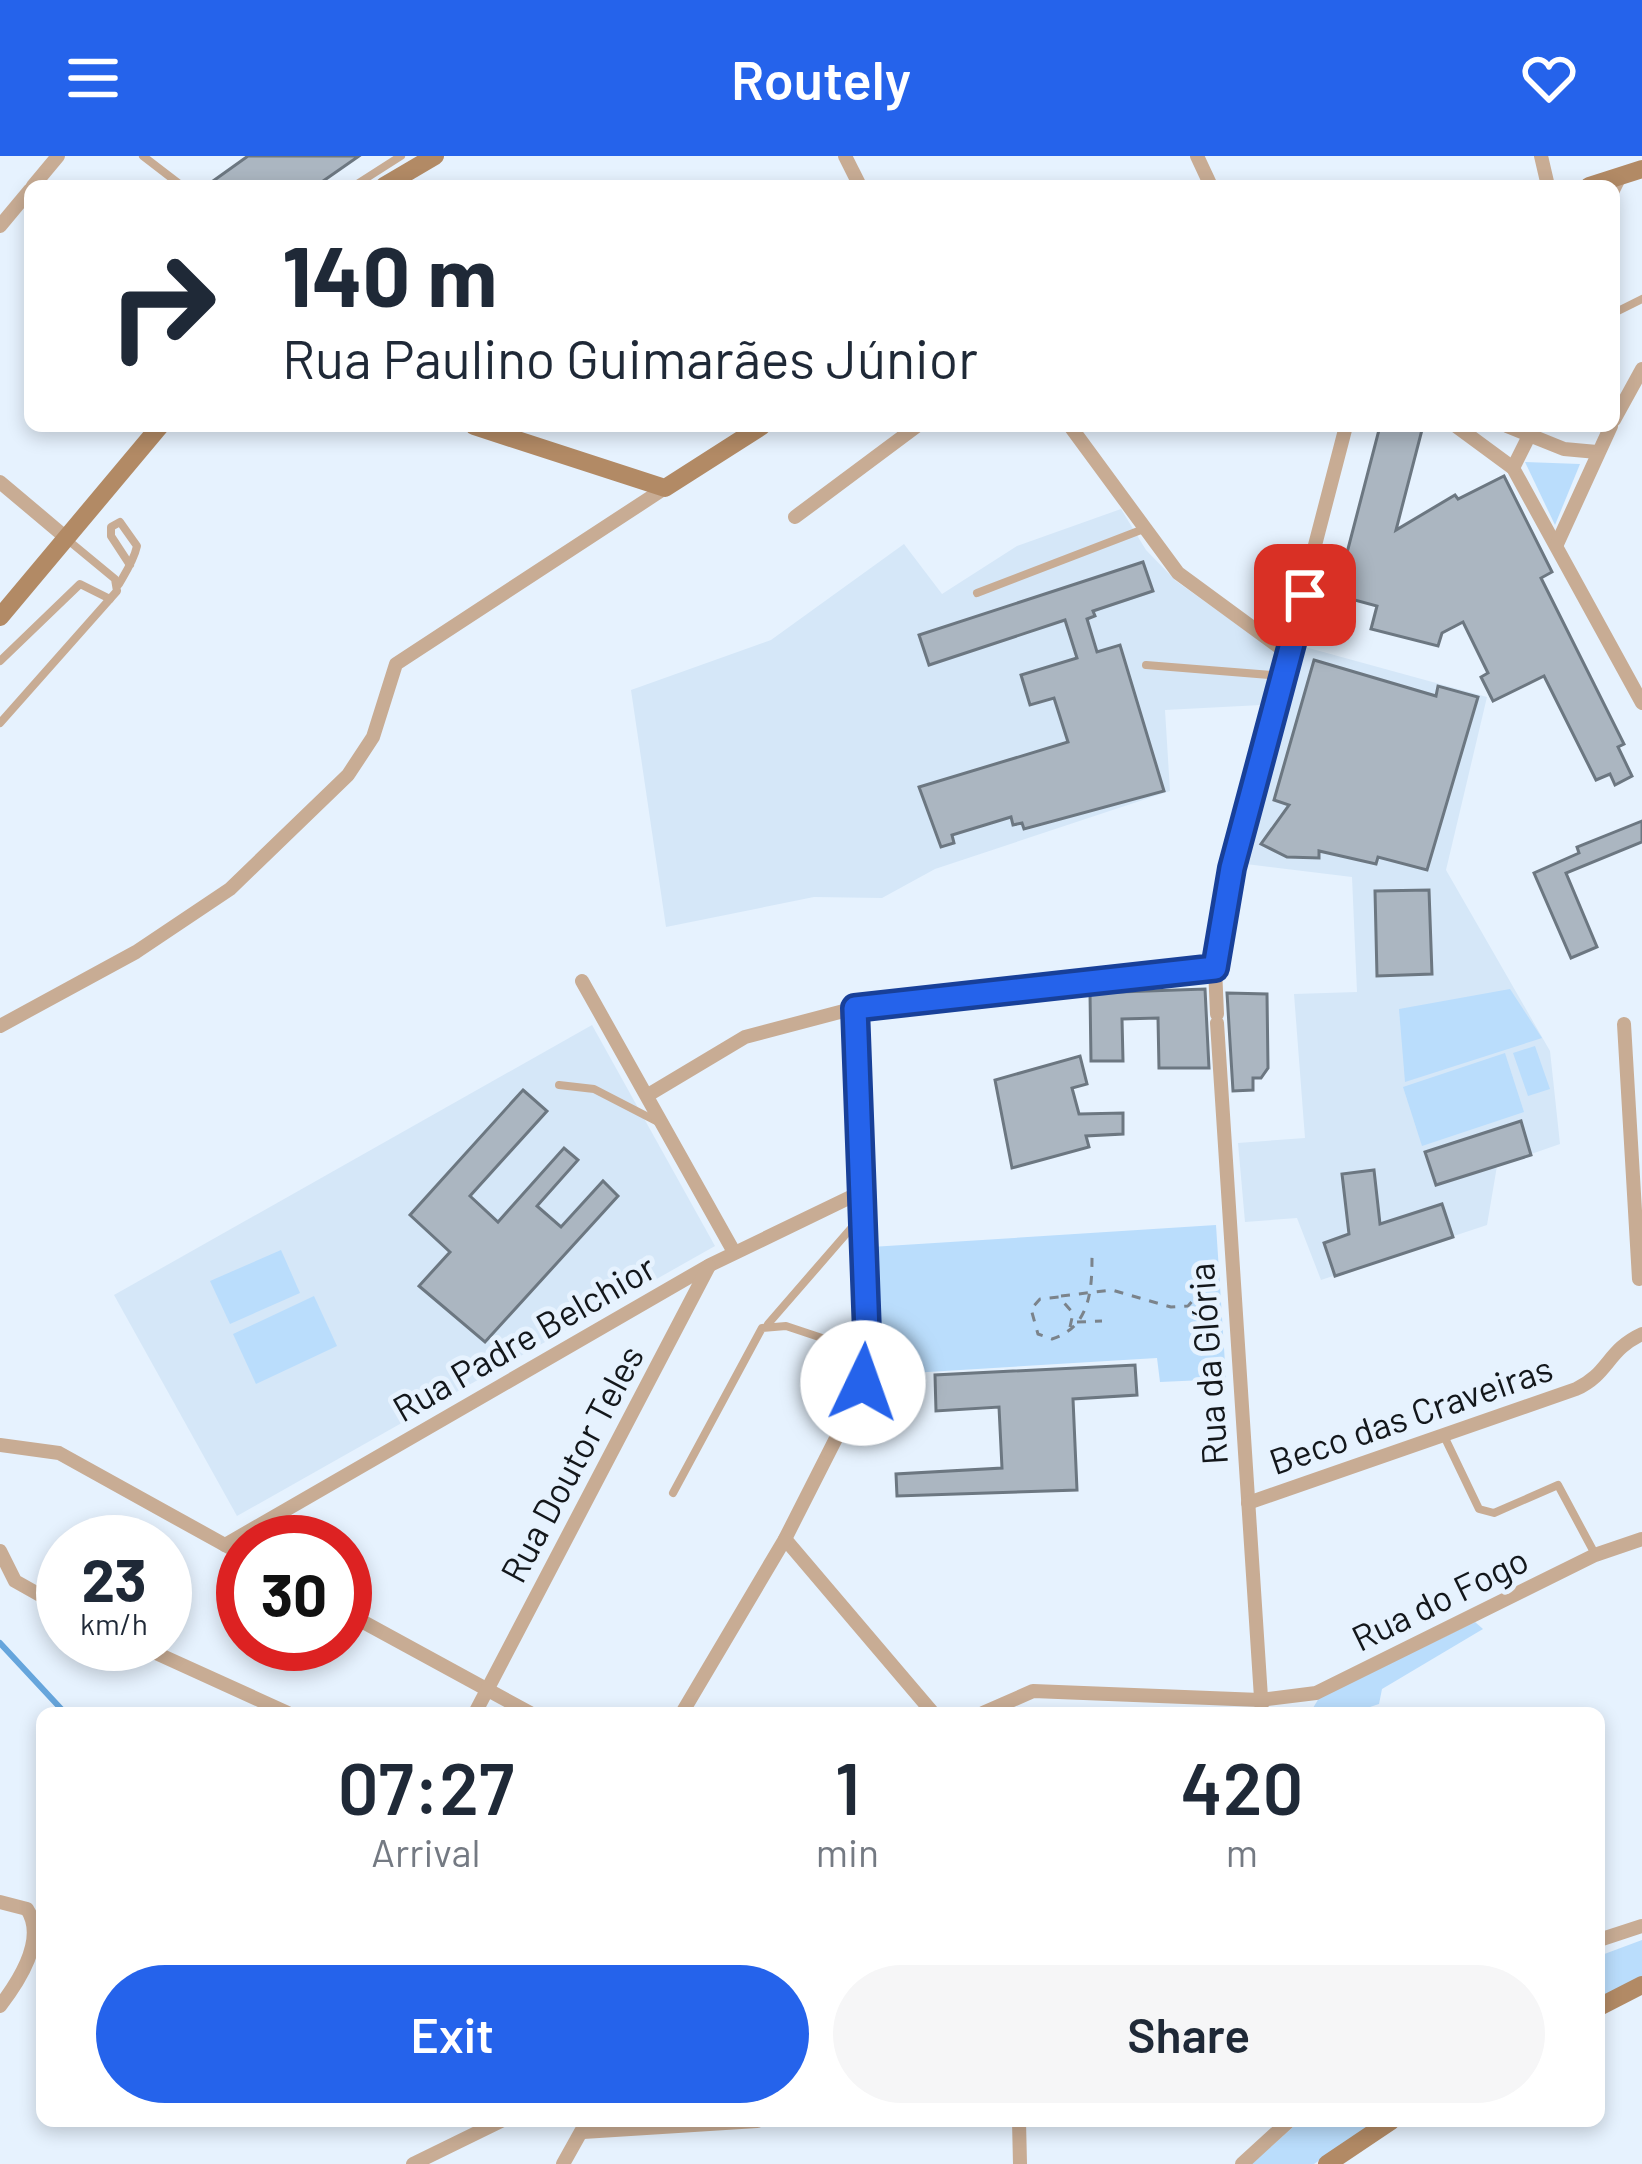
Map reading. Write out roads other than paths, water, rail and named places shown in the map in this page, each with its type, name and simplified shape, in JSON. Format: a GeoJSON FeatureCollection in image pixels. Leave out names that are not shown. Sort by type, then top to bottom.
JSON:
{"type":"FeatureCollection","features":[{"type":"Feature","properties":{"kind":"main road"},"geometry":{"type":"LineString","coordinates":[[395,180],[435,156]]}},
{"type":"Feature","properties":{"kind":"main road"},"geometry":{"type":"LineString","coordinates":[[0,617],[155,432]]}},
{"type":"Feature","properties":{"kind":"main road"},"geometry":{"type":"LineString","coordinates":[[492,432],[665,488],[753,432]]}},
{"type":"Feature","properties":{"kind":"main road"},"geometry":{"type":"LineString","coordinates":[[1605,2004],[1642,1985]]}},
{"type":"Feature","properties":{"kind":"main road"},"geometry":{"type":"LineString","coordinates":[[1327,2164],[1382,2127]]}},
{"type":"Feature","properties":{"kind":"street"},"geometry":{"type":"LineString","coordinates":[[38,180],[58,156]]}},
{"type":"Feature","properties":{"kind":"street"},"geometry":{"type":"LineString","coordinates":[[0,226],[24,198]]}},
{"type":"Feature","properties":{"kind":"street"},"geometry":{"type":"LineString","coordinates":[[1620,408],[1642,368]]}},
{"type":"Feature","properties":{"kind":"street"},"geometry":{"type":"LineString","coordinates":[[795,517],[909,432]]}},
{"type":"Feature","properties":{"kind":"street"},"geometry":{"type":"LineString","coordinates":[[1074,432],[1178,573],[1290,656]]}},
{"type":"Feature","properties":{"kind":"street","name":"Rua da Glória"},"geometry":{"type":"LineString","coordinates":[[1261,1706],[1215,968],[1232,868],[1345,432]]}},
{"type":"Feature","properties":{"kind":"street"},"geometry":{"type":"LineString","coordinates":[[1464,432],[1513,468],[1642,703]]}},
{"type":"Feature","properties":{"kind":"street"},"geometry":{"type":"LineString","coordinates":[[1518,432],[1597,452]]}},
{"type":"Feature","properties":{"kind":"street"},"geometry":{"type":"LineString","coordinates":[[1557,544],[1607,432]]}},
{"type":"Feature","properties":{"kind":"street"},"geometry":{"type":"LineString","coordinates":[[1513,468],[1528,437]]}},
{"type":"Feature","properties":{"kind":"street"},"geometry":{"type":"LineString","coordinates":[[0,482],[64,536]]}},
{"type":"Feature","properties":{"kind":"street"},"geometry":{"type":"LineString","coordinates":[[0,1026],[136,952],[230,889],[348,775],[373,737],[397,664],[665,488]]}},
{"type":"Feature","properties":{"kind":"street"},"geometry":{"type":"LineString","coordinates":[[648,1095],[745,1037],[855,1008],[1215,968]]}},
{"type":"Feature","properties":{"kind":"street"},"geometry":{"type":"LineString","coordinates":[[582,981],[734,1252]]}},
{"type":"Feature","properties":{"kind":"street"},"geometry":{"type":"LineString","coordinates":[[686,1707],[784,1539],[857,1397],[867,1353],[855,1008]]}},
{"type":"Feature","properties":{"kind":"street"},"geometry":{"type":"LineString","coordinates":[[1624,1024],[1636,1151],[1639,1279]]}},
{"type":"Feature","properties":{"kind":"street","name":"Rua Padre Belchior"},"geometry":{"type":"LineString","coordinates":[[277,1515],[710,1265],[859,1193]]}},
{"type":"Feature","properties":{"kind":"street","name":"Rua Doutor Teles"},"geometry":{"type":"LineString","coordinates":[[478,1707],[710,1265]]}},
{"type":"Feature","properties":{"kind":"street","name":"Beco das Craveiras"},"geometry":{"type":"LineString","coordinates":[[1248,1503],[1596,1380],[1613,1349],[1642,1334]]}},
{"type":"Feature","properties":{"kind":"street"},"geometry":{"type":"LineString","coordinates":[[0,1446],[59,1453],[216,1540]]}},
{"type":"Feature","properties":{"kind":"street"},"geometry":{"type":"LineString","coordinates":[[784,1539],[928,1707]]}},
{"type":"Feature","properties":{"kind":"street","name":"Rua do Fogo"},"geometry":{"type":"LineString","coordinates":[[997,1707],[1033,1691],[1261,1706],[1316,1693],[1595,1556],[1642,1539]]}},
{"type":"Feature","properties":{"kind":"street"},"geometry":{"type":"LineString","coordinates":[[0,1551],[15,1581],[36,1593]]}},
{"type":"Feature","properties":{"kind":"street"},"geometry":{"type":"LineString","coordinates":[[372,1627],[519,1707]]}},
{"type":"Feature","properties":{"kind":"street"},"geometry":{"type":"LineString","coordinates":[[192,1669],[275,1707]]}},
{"type":"Feature","properties":{"kind":"street"},"geometry":{"type":"LineString","coordinates":[[1306,1707],[1316,1693]]}},
{"type":"Feature","properties":{"kind":"street"},"geometry":{"type":"LineString","coordinates":[[0,1902],[27,1910],[35,1929],[23,1968],[0,2006]]}},
{"type":"Feature","properties":{"kind":"street"},"geometry":{"type":"LineString","coordinates":[[1605,1938],[1642,1926]]}},
{"type":"Feature","properties":{"kind":"street"},"geometry":{"type":"LineString","coordinates":[[413,2164],[490,2127]]}},
{"type":"Feature","properties":{"kind":"street"},"geometry":{"type":"LineString","coordinates":[[563,2164],[585,2127]]}},
{"type":"Feature","properties":{"kind":"street"},"geometry":{"type":"LineString","coordinates":[[1019,2127],[1020,2164]]}},
{"type":"Feature","properties":{"kind":"street"},"geometry":{"type":"LineString","coordinates":[[1243,2164],[1280,2127]]}},
{"type":"Feature","properties":{"kind":"lane"},"geometry":{"type":"LineString","coordinates":[[143,156],[174,180]]}},
{"type":"Feature","properties":{"kind":"lane"},"geometry":{"type":"LineString","coordinates":[[363,180],[400,156]]}},
{"type":"Feature","properties":{"kind":"lane"},"geometry":{"type":"LineString","coordinates":[[1,720],[110,599],[130,565],[136,541],[120,522],[111,527],[111,536],[130,565]]}},
{"type":"Feature","properties":{"kind":"lane"},"geometry":{"type":"LineString","coordinates":[[977,593],[1142,530]]}},
{"type":"Feature","properties":{"kind":"lane"},"geometry":{"type":"LineString","coordinates":[[64,536],[119,584]]}},
{"type":"Feature","properties":{"kind":"lane"},"geometry":{"type":"LineString","coordinates":[[0,661],[80,584],[110,599]]}},
{"type":"Feature","properties":{"kind":"lane"},"geometry":{"type":"LineString","coordinates":[[1146,665],[1284,676]]}},
{"type":"Feature","properties":{"kind":"lane"},"geometry":{"type":"LineString","coordinates":[[559,1085],[594,1089],[665,1126]]}},
{"type":"Feature","properties":{"kind":"lane"},"geometry":{"type":"LineString","coordinates":[[673,1493],[753,1341],[860,1218]]}},
{"type":"Feature","properties":{"kind":"lane"},"geometry":{"type":"LineString","coordinates":[[767,1325],[867,1353]]}},
{"type":"Feature","properties":{"kind":"lane"},"geometry":{"type":"LineString","coordinates":[[1444,1436],[1479,1510],[1494,1513],[1558,1485],[1595,1556]]}},
{"type":"Feature","properties":{"kind":"waterway"},"geometry":{"type":"LineString","coordinates":[[0,1643],[59,1707]]}}]}
